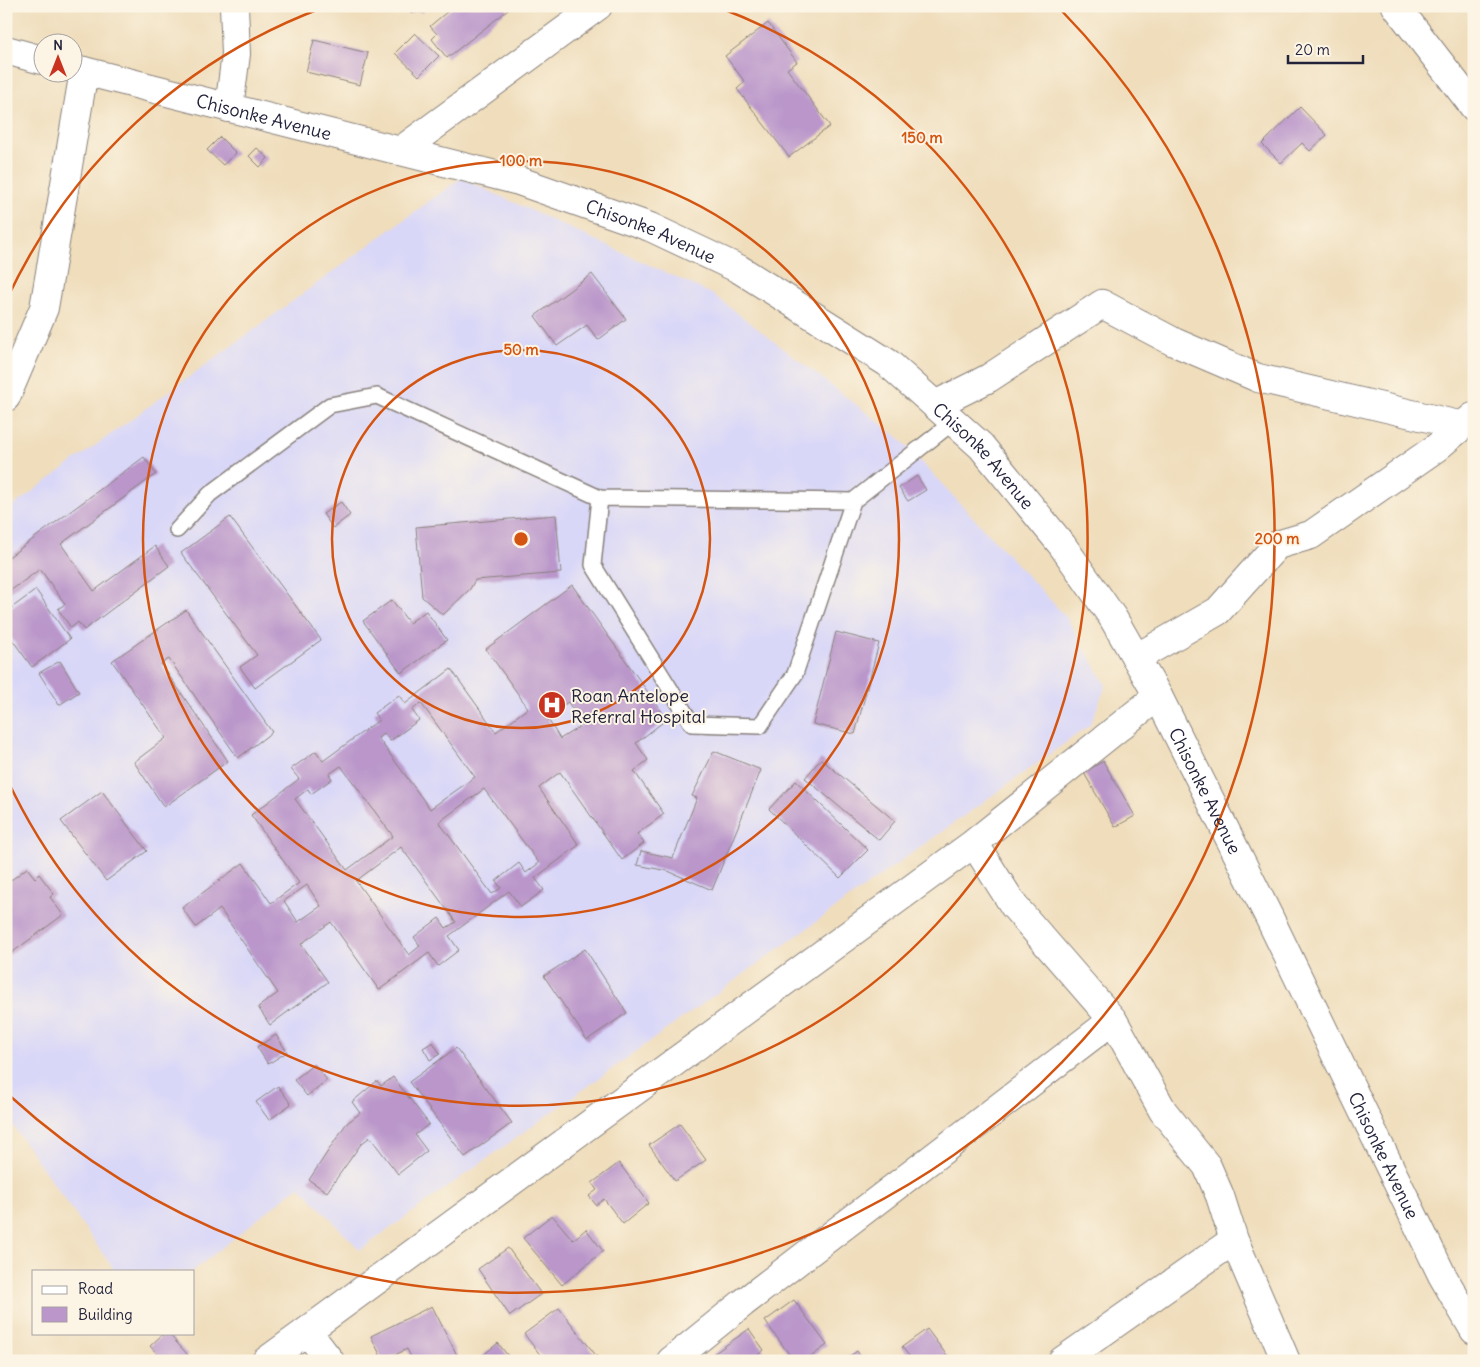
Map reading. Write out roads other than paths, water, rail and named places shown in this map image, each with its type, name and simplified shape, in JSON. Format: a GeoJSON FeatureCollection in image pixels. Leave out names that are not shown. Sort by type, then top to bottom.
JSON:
{"type":"FeatureCollection","features":[{"type":"Feature","properties":{"kind":"street"},"geometry":{"type":"LineString","coordinates":[[229,108],[236,54],[234,6]]}},
{"type":"Feature","properties":{"kind":"street"},"geometry":{"type":"LineString","coordinates":[[400,151],[598,6]]}},
{"type":"Feature","properties":{"kind":"street"},"geometry":{"type":"LineString","coordinates":[[1396,6],[1474,107]]}},
{"type":"Feature","properties":{"kind":"street"},"geometry":{"type":"LineString","coordinates":[[6,50],[32,57]]}},
{"type":"Feature","properties":{"kind":"street","name":"Chisonke Avenue"},"geometry":{"type":"LineString","coordinates":[[82,71],[519,181],[650,227],[740,269],[888,363],[981,446],[1062,545],[1113,618],[1158,696],[1269,917],[1442,1275],[1474,1330]]}},
{"type":"Feature","properties":{"kind":"street"},"geometry":{"type":"LineString","coordinates":[[6,396],[44,308],[76,82]]}},
{"type":"Feature","properties":{"kind":"street"},"geometry":{"type":"LineString","coordinates":[[944,414],[989,378],[1102,304],[1174,342],[1258,378],[1468,421]]}},
{"type":"Feature","properties":{"kind":"street"},"geometry":{"type":"LineString","coordinates":[[1136,658],[1218,611],[1277,546],[1311,535],[1436,448],[1468,421]]}},
{"type":"Feature","properties":{"kind":"street"},"geometry":{"type":"LineString","coordinates":[[266,1361],[974,843],[1158,696]]}},
{"type":"Feature","properties":{"kind":"street"},"geometry":{"type":"LineString","coordinates":[[974,843],[1014,906],[1112,1020],[1163,1112],[1207,1166],[1220,1196],[1234,1240],[1286,1361]]}},
{"type":"Feature","properties":{"kind":"street"},"geometry":{"type":"LineString","coordinates":[[671,1361],[743,1303],[1112,1020]]}},
{"type":"Feature","properties":{"kind":"street"},"geometry":{"type":"LineString","coordinates":[[1062,1361],[1234,1240]]}},
{"type":"Feature","properties":{"kind":"street"},"geometry":{"type":"LineString","coordinates":[[306,1331],[330,1361]]}},
{"type":"Feature","properties":{"kind":"lane"},"geometry":{"type":"LineString","coordinates":[[177,530],[210,494],[330,405],[377,396],[600,498],[854,501]]}},
{"type":"Feature","properties":{"kind":"lane"},"geometry":{"type":"LineString","coordinates":[[600,498],[593,565],[692,724],[760,726],[795,674],[854,501],[944,414]]}},
{"type":"Feature","properties":{"kind":"place","name":"Roan Antelope Referral Hospital"},"geometry":{"type":"Point","coordinates":[552,705]}}]}
